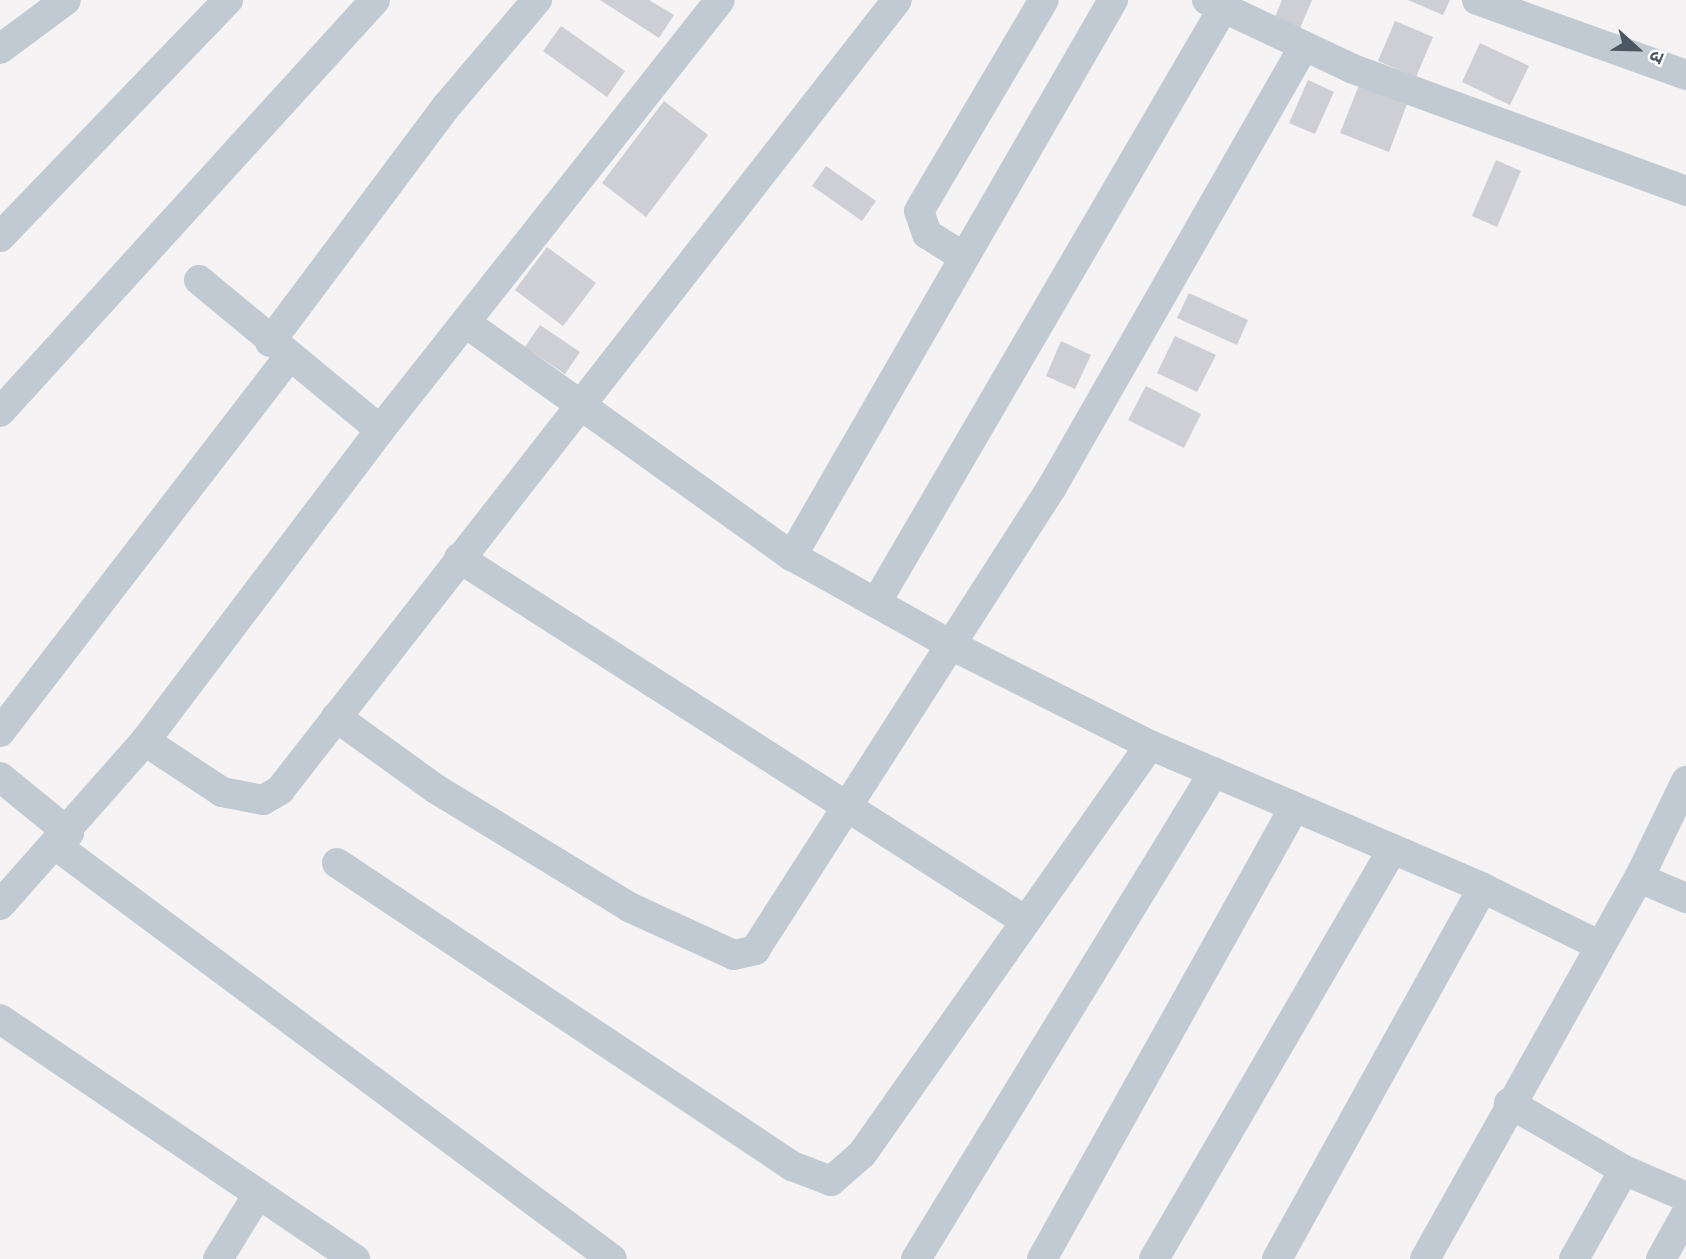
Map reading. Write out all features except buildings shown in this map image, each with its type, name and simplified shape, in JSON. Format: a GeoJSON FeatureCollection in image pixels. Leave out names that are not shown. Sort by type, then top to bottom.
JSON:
{"type":"FeatureCollection","features":[{"type":"Feature","properties":{"kind":"street"},"geometry":{"type":"LineString","coordinates":[[0,49],[66,0]]}},
{"type":"Feature","properties":{"kind":"street"},"geometry":{"type":"LineString","coordinates":[[0,237],[228,0]]}},
{"type":"Feature","properties":{"kind":"street"},"geometry":{"type":"LineString","coordinates":[[0,412],[374,0]]}},
{"type":"Feature","properties":{"kind":"street"},"geometry":{"type":"LineString","coordinates":[[0,732],[280,349],[445,108],[537,0]]}},
{"type":"Feature","properties":{"kind":"street"},"geometry":{"type":"LineString","coordinates":[[0,905],[63,840],[145,741],[380,430],[720,0]]}},
{"type":"Feature","properties":{"kind":"street"},"geometry":{"type":"LineString","coordinates":[[145,741],[222,792],[263,800],[280,790],[897,0]]}},
{"type":"Feature","properties":{"kind":"street"},"geometry":{"type":"LineString","coordinates":[[962,256],[927,233],[919,211],[1044,0]]}},
{"type":"Feature","properties":{"kind":"street"},"geometry":{"type":"LineString","coordinates":[[792,556],[962,256],[1112,0]]}},
{"type":"Feature","properties":{"kind":"street"},"geometry":{"type":"LineString","coordinates":[[1477,0],[1686,75]]}},
{"type":"Feature","properties":{"kind":"street"},"geometry":{"type":"LineString","coordinates":[[876,603],[1214,5],[1304,46],[1686,191]]}},
{"type":"Feature","properties":{"kind":"street"},"geometry":{"type":"LineString","coordinates":[[336,717],[528,848],[629,907],[734,955],[755,950],[770,935],[846,802],[953,646],[1304,46]]}},
{"type":"Feature","properties":{"kind":"street"},"geometry":{"type":"LineString","coordinates":[[199,280],[380,430]]}},
{"type":"Feature","properties":{"kind":"street"},"geometry":{"type":"LineString","coordinates":[[466,323],[584,404],[792,556],[953,646],[1150,745],[1483,888],[1599,945]]}},
{"type":"Feature","properties":{"kind":"street"},"geometry":{"type":"LineString","coordinates":[[459,558],[846,802],[1024,920]]}},
{"type":"Feature","properties":{"kind":"street"},"geometry":{"type":"LineString","coordinates":[[337,863],[792,1166],[831,1181],[862,1154],[1024,920],[1150,745]]}},
{"type":"Feature","properties":{"kind":"street"},"geometry":{"type":"LineString","coordinates":[[916,1259],[1214,772]]}},
{"type":"Feature","properties":{"kind":"street"},"geometry":{"type":"LineString","coordinates":[[0,777],[63,840],[612,1259]]}},
{"type":"Feature","properties":{"kind":"street"},"geometry":{"type":"LineString","coordinates":[[1424,1259],[1509,1103],[1639,878],[1686,781]]}},
{"type":"Feature","properties":{"kind":"street"},"geometry":{"type":"LineString","coordinates":[[1042,1259],[1294,808]]}},
{"type":"Feature","properties":{"kind":"street"},"geometry":{"type":"LineString","coordinates":[[1154,1259],[1392,850]]}},
{"type":"Feature","properties":{"kind":"street"},"geometry":{"type":"LineString","coordinates":[[1639,878],[1686,898]]}},
{"type":"Feature","properties":{"kind":"street"},"geometry":{"type":"LineString","coordinates":[[1278,1259],[1483,888]]}},
{"type":"Feature","properties":{"kind":"street"},"geometry":{"type":"LineString","coordinates":[[0,1019],[351,1258]]}},
{"type":"Feature","properties":{"kind":"street"},"geometry":{"type":"LineString","coordinates":[[1509,1103],[1625,1170],[1686,1197]]}},
{"type":"Feature","properties":{"kind":"street"},"geometry":{"type":"LineString","coordinates":[[1574,1259],[1625,1170]]}},
{"type":"Feature","properties":{"kind":"street"},"geometry":{"type":"LineString","coordinates":[[218,1259],[258,1194]]}},
{"type":"Feature","properties":{"kind":"street"},"geometry":{"type":"LineString","coordinates":[[1661,1259],[1686,1214]]}}]}
